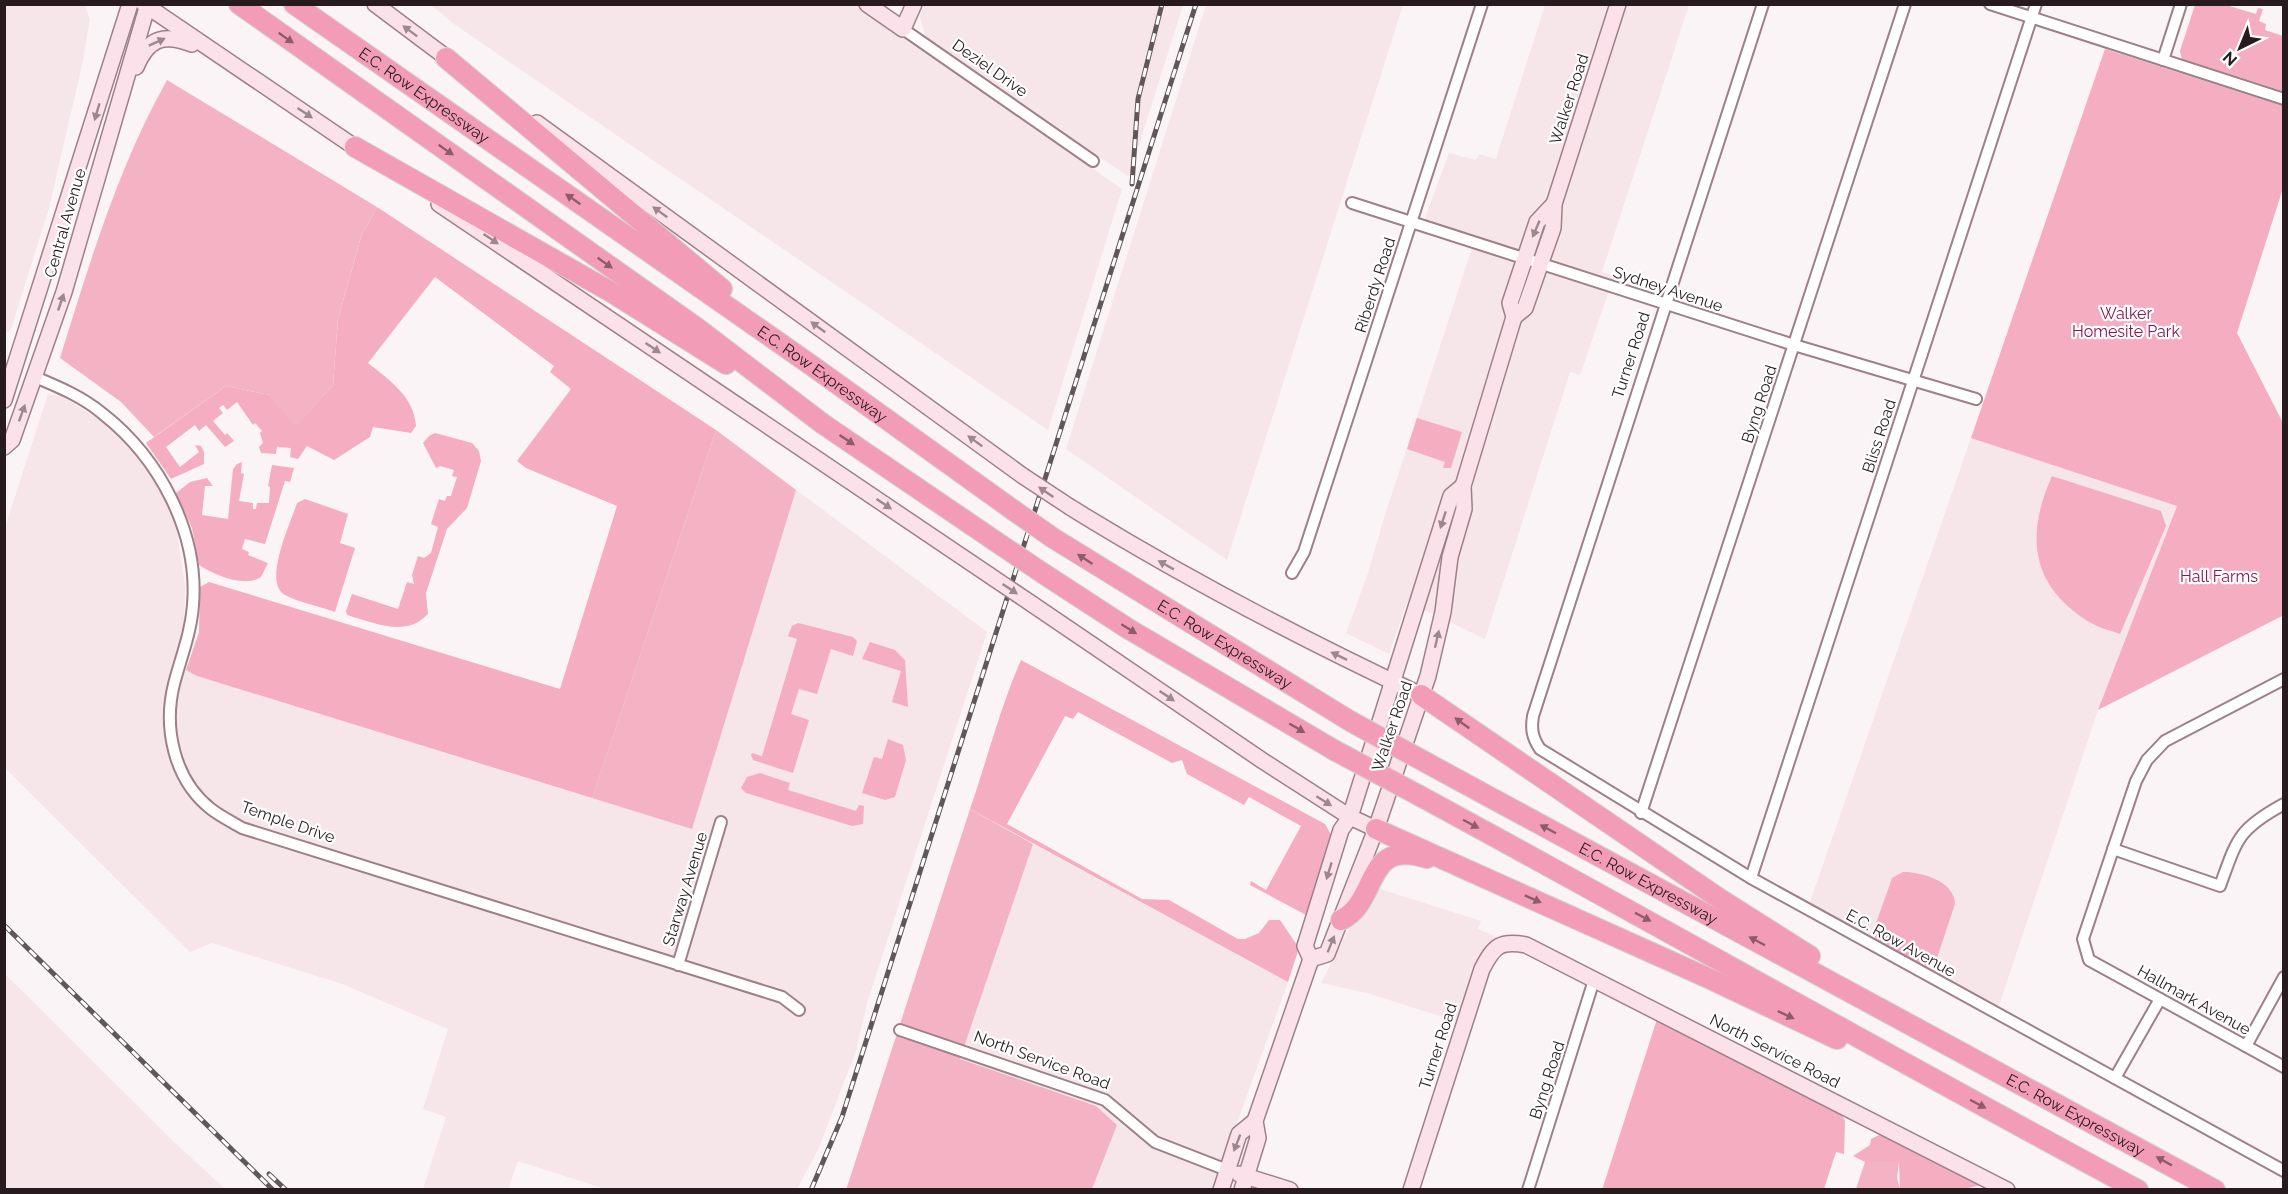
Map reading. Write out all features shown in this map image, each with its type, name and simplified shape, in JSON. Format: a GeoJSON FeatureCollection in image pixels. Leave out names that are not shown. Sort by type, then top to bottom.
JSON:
{"type":"FeatureCollection","features":[{"type":"Feature","properties":{"kind":"highway","name":"E.C. Row Expressway"},"geometry":{"type":"LineString","coordinates":[[239,4],[697,328],[824,424],[1127,628],[1334,750],[1686,940],[1946,1087],[2138,1190]]}},
{"type":"Feature","properties":{"kind":"highway","name":"E.C. Row Expressway"},"geometry":{"type":"LineString","coordinates":[[294,4],[811,365],[1053,538],[1350,721],[2215,1190]]}},
{"type":"Feature","properties":{"kind":"highway"},"geometry":{"type":"LineString","coordinates":[[446,58],[811,365]]}},
{"type":"Feature","properties":{"kind":"highway"},"geometry":{"type":"LineString","coordinates":[[355,147],[611,292],[824,424]]}},
{"type":"Feature","properties":{"kind":"highway"},"geometry":{"type":"LineString","coordinates":[[1421,695],[1720,899],[1919,1028]]}},
{"type":"Feature","properties":{"kind":"highway"},"geometry":{"type":"LineString","coordinates":[[1376,829],[1946,1087]]}},
{"type":"Feature","properties":{"kind":"highway"},"geometry":{"type":"LineString","coordinates":[[1341,920],[1351,915],[1377,869],[1394,855],[1417,855],[1479,875]]}},
{"type":"Feature","properties":{"kind":"main road","name":"Central Avenue"},"geometry":{"type":"LineString","coordinates":[[4,400],[9,367],[130,4]]}},
{"type":"Feature","properties":{"kind":"main road"},"geometry":{"type":"LineString","coordinates":[[375,4],[446,58],[1023,476],[1141,551],[1270,622],[1421,695]]}},
{"type":"Feature","properties":{"kind":"main road","name":"Deziel Drive"},"geometry":{"type":"LineString","coordinates":[[867,4],[903,30]]}},
{"type":"Feature","properties":{"kind":"main road"},"geometry":{"type":"LineString","coordinates":[[903,30],[915,4]]}},
{"type":"Feature","properties":{"kind":"main road","name":"Walker Road"},"geometry":{"type":"LineString","coordinates":[[1514,317],[1525,309],[1553,228],[1554,204],[1618,4]]}},
{"type":"Feature","properties":{"kind":"main road","name":"Central Avenue"},"geometry":{"type":"LineString","coordinates":[[4,447],[12,440],[64,292],[146,5]]}},
{"type":"Feature","properties":{"kind":"main road"},"geometry":{"type":"LineString","coordinates":[[146,5],[1032,604],[1350,817],[1376,829]]}},
{"type":"Feature","properties":{"kind":"main road"},"geometry":{"type":"LineString","coordinates":[[123,86],[130,82],[140,57],[157,39],[174,37],[221,57]]}},
{"type":"Feature","properties":{"kind":"main road","name":"Walker Road"},"geometry":{"type":"LineString","coordinates":[[1311,959],[1327,954],[1376,829],[1428,676],[1443,612],[1450,557],[1464,509],[1463,486],[1514,317],[1510,303],[1537,222],[1554,204]]}},
{"type":"Feature","properties":{"kind":"main road","name":"Temple Drive"},"geometry":{"type":"LineString","coordinates":[[9,367],[35,377]]}},
{"type":"Feature","properties":{"kind":"main road","name":"Walker Road"},"geometry":{"type":"LineString","coordinates":[[1244,1183],[1258,1138],[1255,1121],[1311,959],[1305,946],[1341,830],[1350,817],[1451,496],[1463,486]]}},
{"type":"Feature","properties":{"kind":"main road","name":"Turner Road"},"geometry":{"type":"LineString","coordinates":[[1411,1190],[1482,969],[1497,946],[1509,942],[1526,945]]}},
{"type":"Feature","properties":{"kind":"main road","name":"North Service Road"},"geometry":{"type":"LineString","coordinates":[[1526,945],[2007,1190]]}},
{"type":"Feature","properties":{"kind":"main road","name":"Walker Road"},"geometry":{"type":"LineString","coordinates":[[1221,1190],[1239,1134],[1255,1121]]}},
{"type":"Feature","properties":{"kind":"main road"},"geometry":{"type":"LineString","coordinates":[[1227,1170],[1244,1183],[1290,1190]]}},
{"type":"Feature","properties":{"kind":"street","name":"Riberdy Road"},"geometry":{"type":"LineString","coordinates":[[1292,573],[1304,552],[1482,4]]}},
{"type":"Feature","properties":{"kind":"street","name":"Turner Road"},"geometry":{"type":"LineString","coordinates":[[1533,716],[1763,4]]}},
{"type":"Feature","properties":{"kind":"street","name":"Byng Road"},"geometry":{"type":"LineString","coordinates":[[1641,813],[1905,4]]}},
{"type":"Feature","properties":{"kind":"street"},"geometry":{"type":"LineString","coordinates":[[1990,4],[2283,99]]}},
{"type":"Feature","properties":{"kind":"street","name":"Bliss Road"},"geometry":{"type":"LineString","coordinates":[[1751,878],[2036,4]]}},
{"type":"Feature","properties":{"kind":"street"},"geometry":{"type":"LineString","coordinates":[[2163,60],[2181,4]]}},
{"type":"Feature","properties":{"kind":"street","name":"Deziel Drive"},"geometry":{"type":"LineString","coordinates":[[903,30],[1093,162]]}},
{"type":"Feature","properties":{"kind":"street","name":"Sydney Avenue"},"geometry":{"type":"LineString","coordinates":[[1352,203],[1794,345],[1976,399]]}},
{"type":"Feature","properties":{"kind":"street","name":"Temple Drive"},"geometry":{"type":"LineString","coordinates":[[35,377],[70,392],[103,414],[128,437],[150,463],[177,511],[187,541],[194,602],[189,639],[174,685],[169,718],[175,755],[189,784],[210,808],[242,828],[782,997],[798,1010]]}},
{"type":"Feature","properties":{"kind":"street"},"geometry":{"type":"LineString","coordinates":[[2283,679],[2165,741],[2147,760],[2136,781],[2114,849],[2220,886],[2236,841],[2251,824],[2283,804]]}},
{"type":"Feature","properties":{"kind":"street","name":"E.C. Row Avenue"},"geometry":{"type":"LineString","coordinates":[[1533,716],[1531,729],[1540,749],[1641,813],[1751,878],[2283,1171]]}},
{"type":"Feature","properties":{"kind":"street","name":"Starway Avenue"},"geometry":{"type":"LineString","coordinates":[[678,964],[721,822]]}},
{"type":"Feature","properties":{"kind":"street","name":"Hallmark Avenue"},"geometry":{"type":"LineString","coordinates":[[2114,849],[2083,939],[2090,960],[2283,1067]]}},
{"type":"Feature","properties":{"kind":"street"},"geometry":{"type":"LineString","coordinates":[[2246,1046],[2283,977]]}},
{"type":"Feature","properties":{"kind":"street","name":"Byng Road"},"geometry":{"type":"LineString","coordinates":[[1528,1190],[1594,980]]}},
{"type":"Feature","properties":{"kind":"street"},"geometry":{"type":"LineString","coordinates":[[2115,1078],[2160,999]]}},
{"type":"Feature","properties":{"kind":"street","name":"North Service Road"},"geometry":{"type":"LineString","coordinates":[[900,1030],[1105,1100],[1155,1142],[1227,1170]]}},
{"type":"Feature","properties":{"kind":"shaded area"},"geometry":{"type":"Polygon","coordinates":[[[5,4],[85,5],[90,20],[49,208],[11,329],[5,334],[5,4]]]}},
{"type":"Feature","properties":{"kind":"shaded area"},"geometry":{"type":"Polygon","coordinates":[[[431,5],[856,5],[1122,189],[1048,430],[454,24],[431,5]]]}},
{"type":"Feature","properties":{"kind":"shaded area"},"geometry":{"type":"Polygon","coordinates":[[[923,5],[1183,5],[1129,177],[927,40],[920,17],[923,5]]]}},
{"type":"Feature","properties":{"kind":"shaded area"},"geometry":{"type":"Polygon","coordinates":[[[1206,5],[1403,5],[1227,560],[1066,449],[1206,5]]]}},
{"type":"Feature","properties":{"kind":"shaded area"},"geometry":{"type":"Polygon","coordinates":[[[1545,5],[1689,5],[1602,272],[1614,276],[1580,375],[1570,372],[1485,639],[1407,602],[1389,654],[1346,633],[1368,573],[1472,248],[1421,229],[1449,153],[1476,160],[1479,154],[1496,159],[1545,5]]]}},
{"type":"Feature","properties":{"kind":"shaded area"},"geometry":{"type":"Polygon","coordinates":[[[167,80],[377,207],[361,237],[338,319],[333,385],[296,427],[269,395],[226,386],[154,437],[121,402],[60,358],[106,216],[134,147],[167,80]]]}},
{"type":"Feature","properties":{"kind":"shaded area"},"geometry":{"type":"Polygon","coordinates":[[[48,394],[61,396],[110,426],[138,457],[161,491],[176,526],[185,586],[184,631],[174,663],[197,676],[591,798],[716,430],[987,632],[867,1003],[856,1051],[818,1150],[797,1189],[605,1189],[518,1161],[508,1189],[423,1189],[446,1117],[423,1109],[448,1029],[342,984],[212,943],[190,952],[5,768],[5,528],[48,394]]]}},
{"type":"Feature","properties":{"kind":"shaded area"},"geometry":{"type":"Polygon","coordinates":[[[716,430],[796,490],[692,829],[592,798],[716,430]]]}},
{"type":"Feature","properties":{"kind":"shaded area"},"geometry":{"type":"Polygon","coordinates":[[[1971,438],[2177,506],[2098,710],[1998,1008],[1809,905],[1971,438]]]}},
{"type":"Feature","properties":{"kind":"shaded area"},"geometry":{"type":"Polygon","coordinates":[[[970,809],[1033,844],[960,1059],[1096,1106],[1117,1125],[1092,1189],[846,1190],[970,809]]]}},
{"type":"Feature","properties":{"kind":"shaded area"},"geometry":{"type":"Polygon","coordinates":[[[1033,844],[1288,982],[1213,1189],[1092,1189],[960,1059],[1033,844]]]}},
{"type":"Feature","properties":{"kind":"shaded area"},"geometry":{"type":"Polygon","coordinates":[[[1371,886],[1481,921],[1478,929],[1497,937],[1482,952],[1459,1022],[1367,993],[1321,983],[1371,886]]]}},
{"type":"Feature","properties":{"kind":"shaded area"},"geometry":{"type":"Polygon","coordinates":[[[5,974],[174,1142],[225,1189],[5,1189],[5,974]]]}},
{"type":"Feature","properties":{"kind":"shaded area"},"geometry":{"type":"Polygon","coordinates":[[[1865,1162],[1899,1162],[1897,1178],[1900,1189],[1856,1189],[1865,1162]]]}},
{"type":"Feature","properties":{"kind":"green space"},"geometry":{"type":"Polygon","coordinates":[[[2195,5],[2226,5],[2256,14],[2258,8],[2263,9],[2259,21],[2266,24],[2265,30],[2283,36],[2283,91],[2182,59],[2180,51],[2195,5]]]}},
{"type":"Feature","properties":{"kind":"green space","name":"Walker Homesite Park"},"geometry":{"type":"Polygon","coordinates":[[[2105,49],[2283,106],[2283,188],[2237,333],[2283,423],[2284,615],[2098,710],[2177,506],[1971,438],[2105,49]]]}},
{"type":"Feature","properties":{"kind":"green space"},"geometry":{"type":"Polygon","coordinates":[[[377,207],[716,430],[592,798],[197,676],[186,670],[199,632],[200,587],[209,582],[560,689],[617,506],[526,468],[517,461],[571,389],[550,372],[554,366],[435,277],[368,363],[392,382],[411,406],[416,426],[411,433],[373,427],[370,437],[334,460],[307,446],[298,459],[290,457],[291,448],[277,447],[276,454],[261,453],[259,447],[263,443],[260,433],[262,431],[255,423],[253,425],[237,402],[227,410],[223,405],[219,408],[223,413],[213,421],[225,435],[227,433],[234,441],[225,447],[206,425],[199,431],[195,425],[166,447],[180,467],[199,452],[195,445],[201,446],[204,452],[204,464],[171,479],[146,443],[226,386],[270,395],[296,426],[333,385],[338,319],[361,237],[377,207]]]}},
{"type":"Feature","properties":{"kind":"green space"},"geometry":{"type":"Polygon","coordinates":[[[1417,418],[1462,432],[1451,468],[1443,468],[1445,462],[1407,449],[1417,418]]]}},
{"type":"Feature","properties":{"kind":"green space"},"geometry":{"type":"Polygon","coordinates":[[[435,433],[472,443],[479,451],[481,461],[467,508],[447,529],[426,593],[428,614],[419,621],[400,627],[379,625],[347,615],[346,611],[352,594],[398,609],[407,582],[414,584],[412,575],[418,556],[424,558],[431,553],[438,527],[431,524],[439,499],[445,501],[447,496],[451,496],[457,477],[452,476],[454,470],[440,466],[436,468],[423,443],[435,433]]]}},
{"type":"Feature","properties":{"kind":"green space"},"geometry":{"type":"Polygon","coordinates":[[[242,462],[241,473],[244,474],[239,501],[253,503],[253,509],[256,509],[257,503],[269,503],[270,487],[268,486],[272,465],[294,468],[290,482],[285,481],[265,544],[245,539],[242,549],[249,552],[248,555],[268,563],[261,577],[247,581],[221,576],[199,565],[192,528],[176,493],[190,482],[207,478],[213,486],[205,486],[202,515],[228,519],[233,469],[242,462]]]}},
{"type":"Feature","properties":{"kind":"green space"},"geometry":{"type":"Polygon","coordinates":[[[2052,476],[2161,511],[2166,526],[2120,634],[2090,622],[2067,606],[2053,590],[2044,574],[2038,556],[2038,518],[2052,476]]]}},
{"type":"Feature","properties":{"kind":"green space"},"geometry":{"type":"Polygon","coordinates":[[[305,499],[348,514],[340,543],[355,548],[335,612],[285,595],[279,588],[276,578],[280,552],[297,503],[305,499]]]}},
{"type":"Feature","properties":{"kind":"green space"},"geometry":{"type":"Polygon","coordinates":[[[798,623],[853,637],[857,641],[853,656],[831,649],[817,694],[799,689],[791,714],[809,720],[793,773],[753,760],[751,755],[752,753],[762,756],[797,639],[788,636],[792,626],[798,623]]]}},
{"type":"Feature","properties":{"kind":"green space"},"geometry":{"type":"Polygon","coordinates":[[[870,642],[895,650],[905,660],[908,707],[892,702],[901,671],[862,659],[870,642]]]}},
{"type":"Feature","properties":{"kind":"green space"},"geometry":{"type":"Polygon","coordinates":[[[1021,660],[1325,824],[1330,833],[1330,841],[1306,915],[1250,885],[1251,881],[1266,890],[1301,826],[1249,797],[1244,805],[1187,774],[1182,760],[1172,763],[1078,712],[1073,719],[1065,716],[1007,824],[1142,899],[1169,900],[1238,939],[1245,939],[1259,933],[1269,920],[1280,920],[1299,948],[1288,982],[970,809],[1000,715],[1021,660]]]}},
{"type":"Feature","properties":{"kind":"green space"},"geometry":{"type":"Polygon","coordinates":[[[888,739],[903,745],[906,760],[895,797],[885,800],[862,793],[874,757],[882,759],[888,739]]]}},
{"type":"Feature","properties":{"kind":"green space"},"geometry":{"type":"Polygon","coordinates":[[[760,773],[790,783],[788,790],[856,811],[859,805],[864,806],[863,824],[852,826],[746,793],[741,788],[747,777],[760,773]]]}},
{"type":"Feature","properties":{"kind":"green space"},"geometry":{"type":"Polygon","coordinates":[[[1903,872],[1920,874],[1937,880],[1944,884],[1954,896],[1955,904],[1937,958],[1926,969],[1875,938],[1875,926],[1892,878],[1903,872]]]}},
{"type":"Feature","properties":{"kind":"green space"},"geometry":{"type":"Polygon","coordinates":[[[1657,1019],[1841,1113],[1845,1121],[1844,1154],[1836,1152],[1824,1189],[1602,1190],[1657,1019]]]}},
{"type":"Feature","properties":{"kind":"green space"},"geometry":{"type":"Polygon","coordinates":[[[1879,1135],[1981,1185],[1964,1189],[1900,1189],[1899,1162],[1865,1162],[1853,1156],[1870,1145],[1871,1139],[1879,1135]]]}},
{"type":"Feature","properties":{"kind":"railway"},"geometry":{"type":"LineString","coordinates":[[1132,184],[1138,99],[1162,4]]}},
{"type":"Feature","properties":{"kind":"railway"},"geometry":{"type":"LineString","coordinates":[[811,1190],[842,1117],[1196,4]]}},
{"type":"Feature","properties":{"kind":"railway"},"geometry":{"type":"LineString","coordinates":[[4,925],[273,1190]]}},
{"type":"Feature","properties":{"kind":"railway"},"geometry":{"type":"LineString","coordinates":[[269,1174],[286,1190]]}},
{"type":"Feature","properties":{"kind":"park label","name":"Hall Farms"},"geometry":{"type":"Point","coordinates":[2219,576]}}]}
